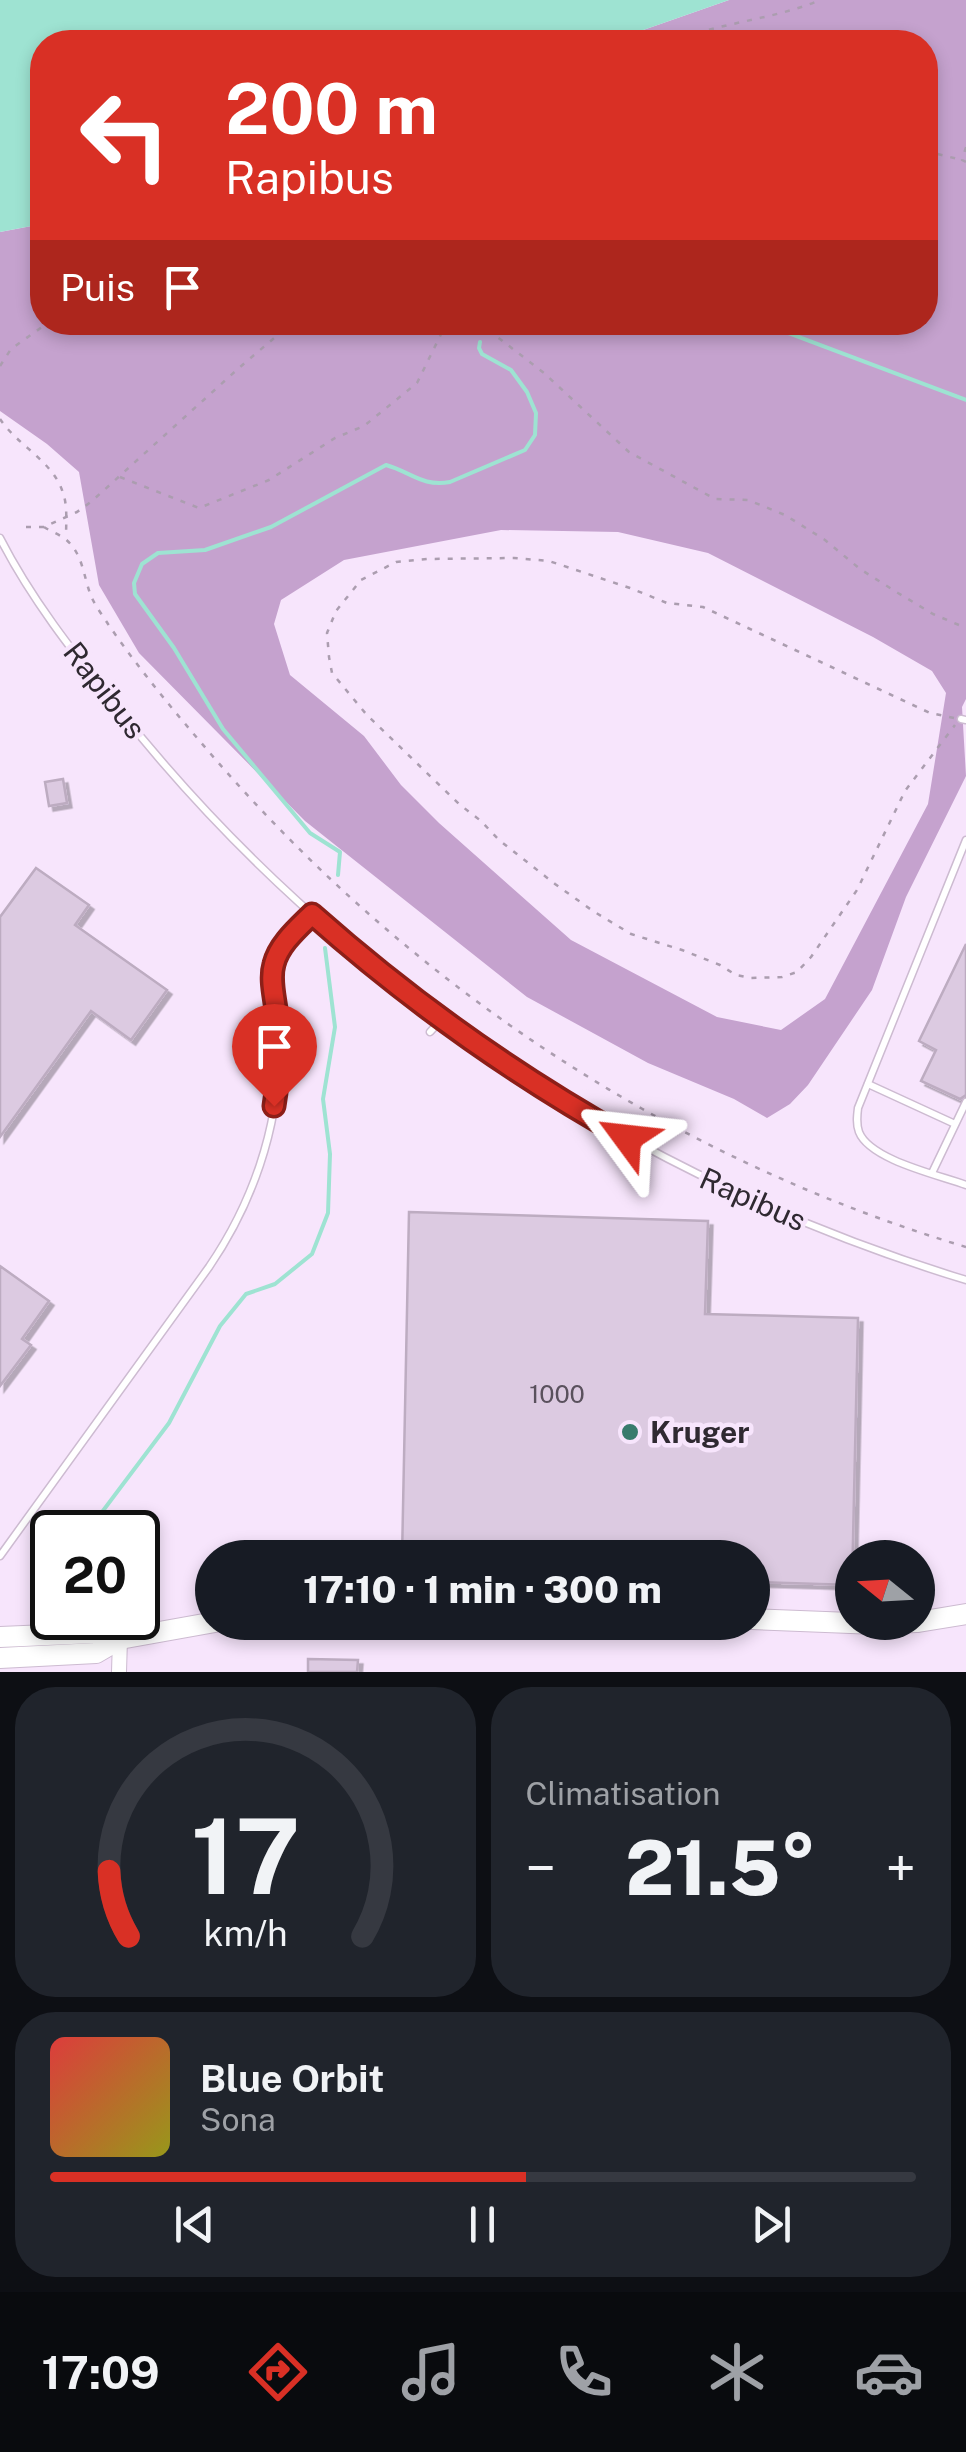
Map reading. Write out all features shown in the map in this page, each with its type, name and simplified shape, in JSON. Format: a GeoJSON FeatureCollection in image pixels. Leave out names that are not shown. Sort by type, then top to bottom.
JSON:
{"type":"FeatureCollection","features":[{"type":"Feature","properties":{"kind":"street"},"geometry":{"type":"LineString","coordinates":[[935,1619],[966,1614]]}},
{"type":"Feature","properties":{"kind":"street"},"geometry":{"type":"LineString","coordinates":[[770,1620],[835,1622]]}},
{"type":"Feature","properties":{"kind":"street"},"geometry":{"type":"LineString","coordinates":[[160,1632],[195,1626]]}},
{"type":"Feature","properties":{"kind":"street"},"geometry":{"type":"LineString","coordinates":[[0,1637],[30,1636]]}},
{"type":"Feature","properties":{"kind":"street"},"geometry":{"type":"LineString","coordinates":[[0,1658],[96,1653],[118,1640]]}},
{"type":"Feature","properties":{"kind":"street"},"geometry":{"type":"LineString","coordinates":[[119,1672],[120,1640]]}},
{"type":"Feature","properties":{"kind":"lane","name":"Rapibus"},"geometry":{"type":"LineString","coordinates":[[0,538],[54,624],[138,734],[202,806],[312,914],[380,972],[551,1093],[682,1166],[827,1232],[966,1280]]}},
{"type":"Feature","properties":{"kind":"lane"},"geometry":{"type":"LineString","coordinates":[[966,840],[858,1108],[857,1119],[858,1131],[870,1148],[966,1185]]}},
{"type":"Feature","properties":{"kind":"lane"},"geometry":{"type":"LineString","coordinates":[[0,1556],[208,1268],[238,1218],[263,1155],[276,1095],[279,1057],[274,965],[286,942],[312,914]]}},
{"type":"Feature","properties":{"kind":"lane"},"geometry":{"type":"LineString","coordinates":[[430,1032],[442,1019]]}},
{"type":"Feature","properties":{"kind":"lane"},"geometry":{"type":"LineString","coordinates":[[868,1084],[955,1124]]}},
{"type":"Feature","properties":{"kind":"lane"},"geometry":{"type":"LineString","coordinates":[[932,1173],[966,1102]]}},
{"type":"Feature","properties":{"kind":"path"},"geometry":{"type":"LineString","coordinates":[[711,30],[797,10],[820,0]]}},
{"type":"Feature","properties":{"kind":"path"},"geometry":{"type":"LineString","coordinates":[[938,154],[964,161],[966,147]]}},
{"type":"Feature","properties":{"kind":"path"},"geometry":{"type":"LineString","coordinates":[[0,366],[14,347],[31,335]]}},
{"type":"Feature","properties":{"kind":"path"},"geometry":{"type":"LineString","coordinates":[[44,527],[92,501],[278,335]]}},
{"type":"Feature","properties":{"kind":"path"},"geometry":{"type":"LineString","coordinates":[[120,477],[199,508],[269,480],[335,438],[364,426],[417,383],[441,335]]}},
{"type":"Feature","properties":{"kind":"path"},"geometry":{"type":"LineString","coordinates":[[495,335],[544,373],[629,452],[715,499],[748,500],[785,515],[898,594],[966,628]]}},
{"type":"Feature","properties":{"kind":"path"},"geometry":{"type":"LineString","coordinates":[[0,418],[58,482],[65,501],[66,539]]}},
{"type":"Feature","properties":{"kind":"path"},"geometry":{"type":"LineString","coordinates":[[26,526],[44,527],[66,539],[81,561],[94,602],[106,620],[211,754],[332,882],[446,980],[552,1056],[668,1124],[824,1197],[966,1247]]}},
{"type":"Feature","properties":{"kind":"path"},"geometry":{"type":"LineString","coordinates":[[514,558],[550,561],[667,603],[703,607],[930,712],[963,720],[905,790],[857,890],[811,957],[797,972],[782,977],[750,978],[632,934],[580,902],[499,840],[354,700],[332,673],[327,633],[336,611],[361,580],[396,562],[514,558]]}},
{"type":"Feature","properties":{"kind":"shaded area"},"geometry":{"type":"Polygon","coordinates":[[[0,0],[729,0],[643,30],[30,30],[30,226],[0,232],[0,0]]]}},
{"type":"Feature","properties":{"kind":"shaded area"},"geometry":{"type":"Polygon","coordinates":[[[729,0],[966,0],[966,699],[962,707],[966,776],[906,897],[872,990],[808,1085],[790,1104],[767,1118],[734,1099],[648,1063],[527,997],[305,821],[139,653],[99,585],[79,472],[0,411],[0,232],[30,226],[30,335],[938,335],[938,30],[643,30],[729,0]],[[501,530],[344,560],[281,600],[274,624],[290,675],[364,736],[401,785],[439,823],[571,940],[717,1017],[781,1030],[825,999],[928,804],[946,693],[932,671],[708,553],[618,532],[501,530]]]}},
{"type":"Feature","properties":{"kind":"building"},"geometry":{"type":"Polygon","coordinates":[[[63,779],[67,803],[49,806],[45,782],[63,779]]]}},
{"type":"Feature","properties":{"kind":"building"},"geometry":{"type":"Polygon","coordinates":[[[36,868],[89,905],[75,925],[167,990],[131,1040],[91,1011],[0,1137],[0,917],[36,868]]]}},
{"type":"Feature","properties":{"kind":"building"},"geometry":{"type":"Polygon","coordinates":[[[966,944],[966,1095],[960,1099],[921,1081],[936,1050],[919,1041],[966,944]]]}},
{"type":"Feature","properties":{"kind":"building","name":"Kruger"},"geometry":{"type":"Polygon","coordinates":[[[409,1212],[708,1221],[705,1314],[858,1318],[853,1540],[835,1540],[835,1584],[770,1583],[770,1540],[402,1540],[409,1212]]]}},
{"type":"Feature","properties":{"kind":"building"},"geometry":{"type":"Polygon","coordinates":[[[0,1266],[49,1301],[22,1339],[31,1345],[0,1386],[0,1266]]]}},
{"type":"Feature","properties":{"kind":"building"},"geometry":{"type":"Polygon","coordinates":[[[308,1659],[358,1660],[357,1672],[308,1672],[308,1659]]]}},
{"type":"Feature","properties":{"kind":"waterway"},"geometry":{"type":"LineString","coordinates":[[794,335],[966,400]]}},
{"type":"Feature","properties":{"kind":"waterway"},"geometry":{"type":"LineString","coordinates":[[338,875],[340,852],[310,833],[223,729],[174,648],[135,594],[134,583],[142,564],[158,553],[205,550],[271,527],[386,465],[424,481],[450,482],[525,450],[535,435],[536,413],[511,370],[482,354],[480,342]]}},
{"type":"Feature","properties":{"kind":"waterway"},"geometry":{"type":"LineString","coordinates":[[104,1510],[169,1423],[220,1326],[246,1294],[275,1284],[312,1254],[328,1213],[330,1154],[323,1099],[335,1027],[325,948]]}},
{"type":"Feature","properties":{"kind":"place","name":"Kruger"},"geometry":{"type":"Point","coordinates":[630,1432]}},
{"type":"Feature","properties":{"kind":"route"},"geometry":{"type":"LineString","coordinates":[[274,1106],[279,1057],[272,975],[280,951],[312,914],[472,1040],[627,1138]]}}]}
